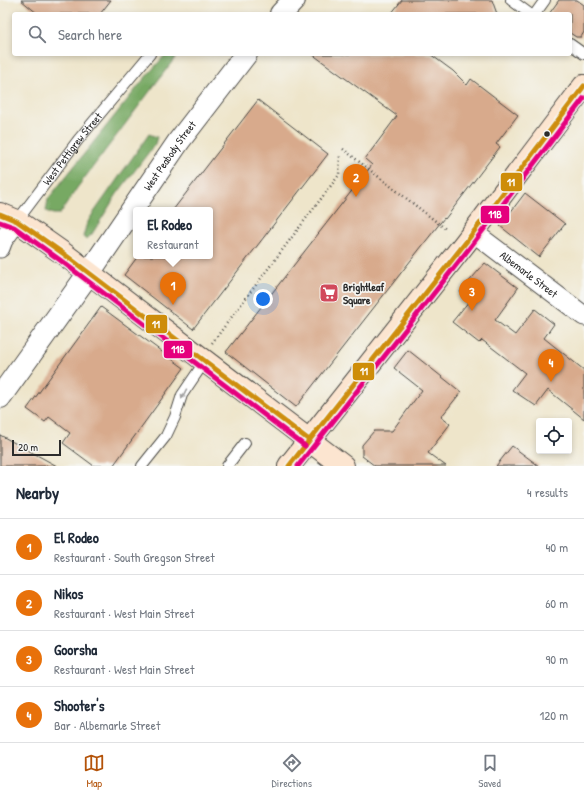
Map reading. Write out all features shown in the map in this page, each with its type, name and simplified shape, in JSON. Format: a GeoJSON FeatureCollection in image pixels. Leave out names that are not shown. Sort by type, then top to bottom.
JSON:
{"type":"FeatureCollection","features":[{"type":"Feature","properties":{"kind":"main road"},"geometry":{"type":"LineString","coordinates":[[289,466],[583,90]]}},
{"type":"Feature","properties":{"kind":"main road"},"geometry":{"type":"LineString","coordinates":[[8,217],[64,254],[88,274],[207,354],[343,466]]}},
{"type":"Feature","properties":{"kind":"street"},"geometry":{"type":"LineString","coordinates":[[283,12],[294,0]]}},
{"type":"Feature","properties":{"kind":"street","name":"West Peabody Street"},"geometry":{"type":"LineString","coordinates":[[134,207],[179,140],[244,56]]}},
{"type":"Feature","properties":{"kind":"street","name":"West Peabody Street"},"geometry":{"type":"LineString","coordinates":[[0,397],[88,274],[133,208]]}},
{"type":"Feature","properties":{"kind":"street","name":"West Pettigrew Street"},"geometry":{"type":"LineString","coordinates":[[0,248],[8,217]]}},
{"type":"Feature","properties":{"kind":"street","name":"Albemarle Street"},"geometry":{"type":"LineString","coordinates":[[473,232],[584,316]]}},
{"type":"Feature","properties":{"kind":"lane"},"geometry":{"type":"LineString","coordinates":[[511,0],[527,12]]}},
{"type":"Feature","properties":{"kind":"lane"},"geometry":{"type":"LineString","coordinates":[[536,12],[545,0]]}},
{"type":"Feature","properties":{"kind":"lane"},"geometry":{"type":"LineString","coordinates":[[572,45],[584,54]]}},
{"type":"Feature","properties":{"kind":"lane","name":"West Pettigrew Street"},"geometry":{"type":"LineString","coordinates":[[8,217],[78,140],[148,56]]}},
{"type":"Feature","properties":{"kind":"lane"},"geometry":{"type":"LineString","coordinates":[[142,466],[166,436],[175,417],[182,395],[207,354]]}},
{"type":"Feature","properties":{"kind":"lane"},"geometry":{"type":"LineString","coordinates":[[227,466],[244,443]]}},
{"type":"Feature","properties":{"kind":"path"},"geometry":{"type":"LineString","coordinates":[[343,149],[447,230]]}},
{"type":"Feature","properties":{"kind":"path"},"geometry":{"type":"LineString","coordinates":[[207,354],[339,175],[340,154]]}},
{"type":"Feature","properties":{"kind":"green space"},"geometry":{"type":"Polygon","coordinates":[[[164,56],[176,56],[77,188],[60,214],[53,214],[46,211],[48,199],[164,56]]]}},
{"type":"Feature","properties":{"kind":"green space"},"geometry":{"type":"Polygon","coordinates":[[[149,134],[157,137],[155,144],[117,194],[92,234],[87,239],[83,237],[90,218],[149,134]]]}},
{"type":"Feature","properties":{"kind":"building"},"geometry":{"type":"Polygon","coordinates":[[[21,0],[111,0],[102,12],[36,12],[21,0]]]}},
{"type":"Feature","properties":{"kind":"building"},"geometry":{"type":"Polygon","coordinates":[[[402,0],[492,0],[496,12],[393,12],[402,0]]]}},
{"type":"Feature","properties":{"kind":"building"},"geometry":{"type":"Polygon","coordinates":[[[559,0],[577,0],[584,5],[584,32],[581,37],[576,37],[572,34],[572,12],[550,12],[559,0]]]}},
{"type":"Feature","properties":{"kind":"building"},"geometry":{"type":"Polygon","coordinates":[[[315,56],[433,56],[453,71],[467,85],[471,79],[518,115],[496,144],[500,147],[296,407],[226,352],[372,165],[365,159],[397,116],[315,56]]]}},
{"type":"Feature","properties":{"kind":"building"},"geometry":{"type":"Polygon","coordinates":[[[258,100],[328,154],[193,329],[124,275],[136,259],[213,259],[213,207],[175,207],[258,100]]]}},
{"type":"Feature","properties":{"kind":"building"},"geometry":{"type":"Polygon","coordinates":[[[525,193],[565,224],[539,257],[500,226],[525,193]]]}},
{"type":"Feature","properties":{"kind":"building"},"geometry":{"type":"Polygon","coordinates":[[[485,263],[518,288],[495,320],[515,335],[535,309],[554,324],[544,338],[584,370],[584,419],[548,390],[536,406],[512,390],[525,373],[482,340],[479,343],[452,322],[470,300],[460,292],[485,263]]]}},
{"type":"Feature","properties":{"kind":"building"},"geometry":{"type":"Polygon","coordinates":[[[101,307],[184,368],[113,466],[94,466],[63,443],[70,433],[49,417],[45,422],[27,409],[101,307]]]}},
{"type":"Feature","properties":{"kind":"building"},"geometry":{"type":"Polygon","coordinates":[[[408,350],[461,392],[441,417],[450,424],[428,453],[446,466],[375,466],[362,456],[362,445],[374,431],[392,431],[422,390],[394,368],[408,350]]]}},
{"type":"Feature","properties":{"kind":"building"},"geometry":{"type":"Polygon","coordinates":[[[0,435],[57,466],[0,466],[0,435]]]}},
{"type":"Feature","properties":{"kind":"building"},"geometry":{"type":"Polygon","coordinates":[[[512,446],[539,466],[496,466],[512,446]]]}},
{"type":"Feature","properties":{"kind":"transit line","name":"11"},"geometry":{"type":"LineString","coordinates":[[289,466],[466,242],[584,86]]}},
{"type":"Feature","properties":{"kind":"transit line","name":"11B"},"geometry":{"type":"LineString","coordinates":[[298,466],[471,246],[584,98]]}},
{"type":"Feature","properties":{"kind":"transit line","name":"11"},"geometry":{"type":"LineString","coordinates":[[0,214],[17,221],[64,254],[309,440]]}},
{"type":"Feature","properties":{"kind":"transit line","name":"11B"},"geometry":{"type":"LineString","coordinates":[[0,222],[14,227],[60,260],[305,446]]}},
{"type":"Feature","properties":{"kind":"place","name":"Nikos"},"geometry":{"type":"Point","coordinates":[356,197]}},
{"type":"Feature","properties":{"kind":"place","name":"Brightleaf Square"},"geometry":{"type":"Point","coordinates":[329,293]}},
{"type":"Feature","properties":{"kind":"place","name":"El Rodeo"},"geometry":{"type":"Point","coordinates":[173,305]}},
{"type":"Feature","properties":{"kind":"place","name":"Goorsha"},"geometry":{"type":"Point","coordinates":[472,311]}},
{"type":"Feature","properties":{"kind":"place","name":"Shooter's"},"geometry":{"type":"Point","coordinates":[551,382]}}]}
